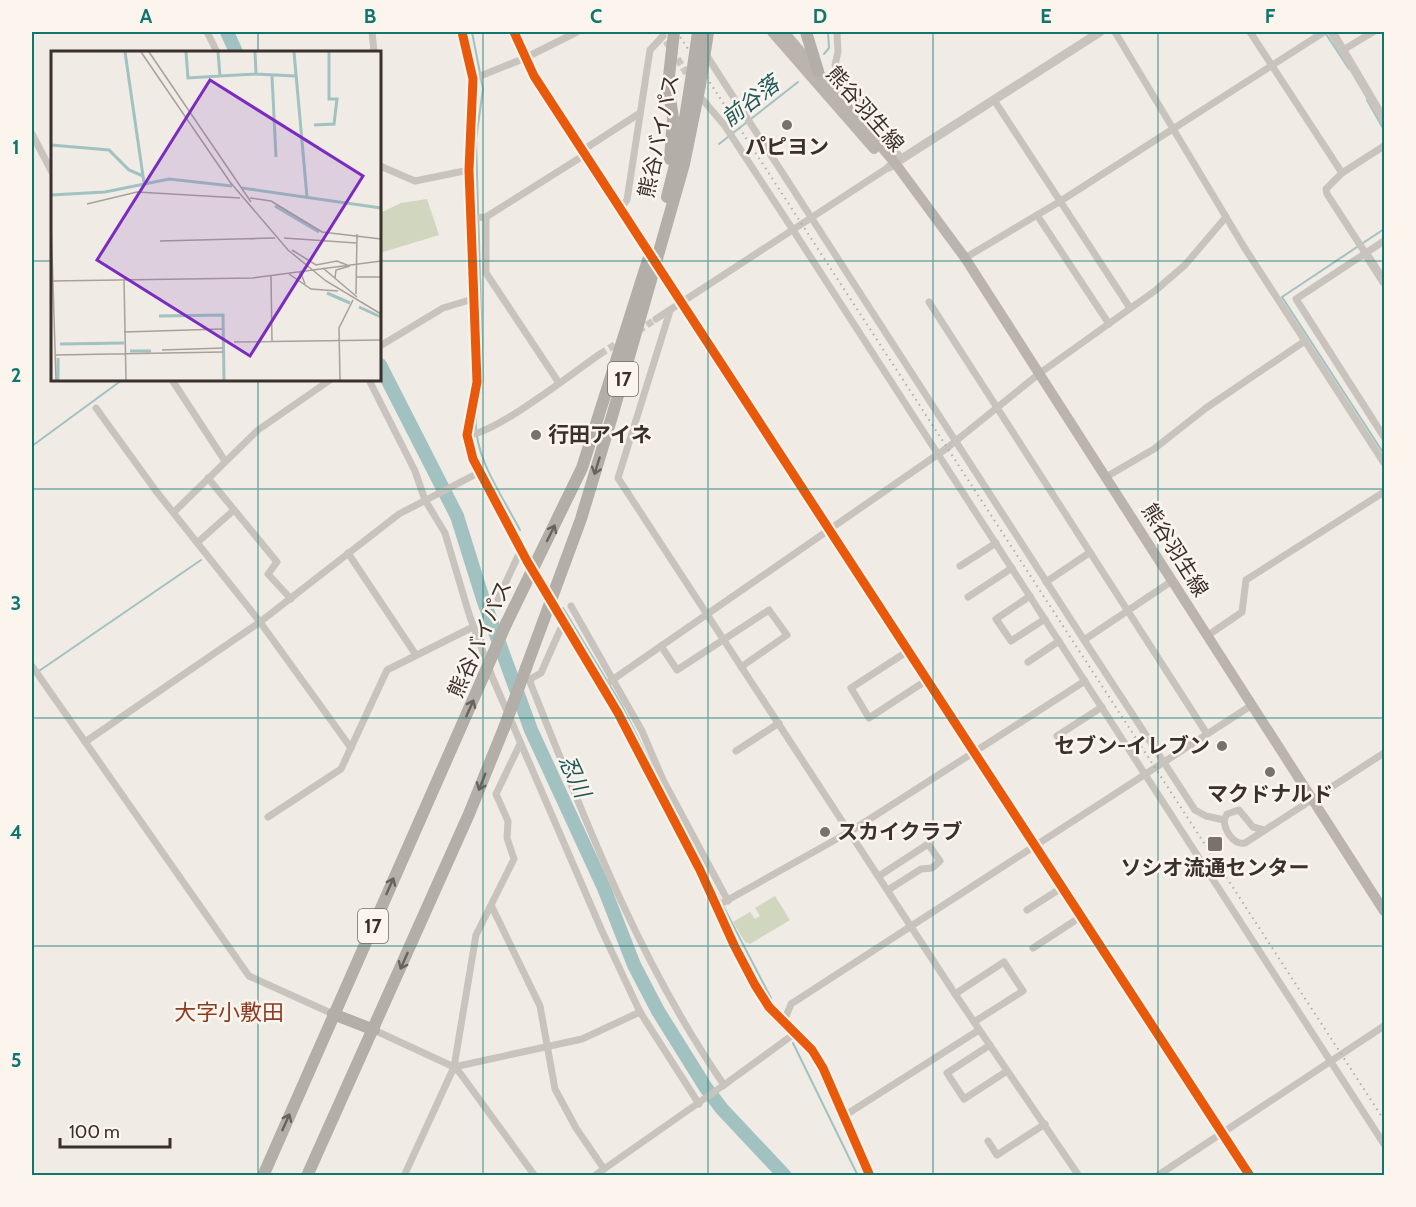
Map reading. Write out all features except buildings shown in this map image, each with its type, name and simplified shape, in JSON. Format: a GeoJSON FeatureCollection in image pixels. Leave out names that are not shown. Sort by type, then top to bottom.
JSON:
{"type":"FeatureCollection","features":[{"type":"Feature","properties":{"kind":"highway","name":"熊谷バイパス"},"geometry":{"type":"LineString","coordinates":[[263,1176],[483,677],[582,468],[625,338],[666,202],[682,137],[698,32]]}},
{"type":"Feature","properties":{"kind":"highway","name":"熊谷バイパス"},"geometry":{"type":"LineString","coordinates":[[307,1176],[374,1030],[504,728],[581,519],[684,164],[708,32]]}},
{"type":"Feature","properties":{"kind":"highway"},"geometry":{"type":"LineString","coordinates":[[806,32],[818,71]]}},
{"type":"Feature","properties":{"kind":"highway"},"geometry":{"type":"LineString","coordinates":[[666,202],[673,135],[668,85],[667,37]]}},
{"type":"Feature","properties":{"kind":"highway"},"geometry":{"type":"LineString","coordinates":[[333,1014],[374,1030]]}},
{"type":"Feature","properties":{"kind":"main road","name":"熊谷羽生線"},"geometry":{"type":"LineString","coordinates":[[772,32],[895,163]]}},
{"type":"Feature","properties":{"kind":"main road","name":"熊谷羽生線"},"geometry":{"type":"LineString","coordinates":[[784,32],[895,163],[965,258],[1311,800],[1384,910]]}},
{"type":"Feature","properties":{"kind":"street"},"geometry":{"type":"LineString","coordinates":[[207,32],[216,51]]}},
{"type":"Feature","properties":{"kind":"street"},"geometry":{"type":"LineString","coordinates":[[372,32],[374,51]]}},
{"type":"Feature","properties":{"kind":"street"},"geometry":{"type":"LineString","coordinates":[[462,32],[473,79],[469,170],[473,218],[473,298],[477,382],[469,447],[525,557]]}},
{"type":"Feature","properties":{"kind":"street"},"geometry":{"type":"LineString","coordinates":[[514,32],[534,76],[634,229]]}},
{"type":"Feature","properties":{"kind":"street"},"geometry":{"type":"LineString","coordinates":[[473,79],[525,58],[577,32]]}},
{"type":"Feature","properties":{"kind":"street"},"geometry":{"type":"LineString","coordinates":[[691,32],[1195,810],[1206,816],[1224,820]]}},
{"type":"Feature","properties":{"kind":"street"},"geometry":{"type":"LineString","coordinates":[[837,32],[838,52],[835,65],[895,163]]}},
{"type":"Feature","properties":{"kind":"street"},"geometry":{"type":"LineString","coordinates":[[656,319],[1100,32]]}},
{"type":"Feature","properties":{"kind":"street"},"geometry":{"type":"LineString","coordinates":[[1115,32],[1226,216],[1384,463]]}},
{"type":"Feature","properties":{"kind":"street"},"geometry":{"type":"LineString","coordinates":[[1250,32],[1342,173]]}},
{"type":"Feature","properties":{"kind":"street"},"geometry":{"type":"LineString","coordinates":[[965,258],[1059,202],[1324,32]]}},
{"type":"Feature","properties":{"kind":"street"},"geometry":{"type":"LineString","coordinates":[[1332,32],[1384,120]]}},
{"type":"Feature","properties":{"kind":"street"},"geometry":{"type":"LineString","coordinates":[[1343,50],[1373,32]]}},
{"type":"Feature","properties":{"kind":"street"},"geometry":{"type":"LineString","coordinates":[[621,208],[627,200],[650,50],[667,37]]}},
{"type":"Feature","properties":{"kind":"street"},"geometry":{"type":"LineString","coordinates":[[703,100],[725,126],[793,230],[1384,1144]]}},
{"type":"Feature","properties":{"kind":"street"},"geometry":{"type":"LineString","coordinates":[[994,100],[1130,308]]}},
{"type":"Feature","properties":{"kind":"street"},"geometry":{"type":"LineString","coordinates":[[473,218],[485,217],[640,112]]}},
{"type":"Feature","properties":{"kind":"street"},"geometry":{"type":"LineString","coordinates":[[32,134],[51,170]]}},
{"type":"Feature","properties":{"kind":"street"},"geometry":{"type":"LineString","coordinates":[[1384,146],[1342,173],[1326,189],[1326,194],[1384,282]]}},
{"type":"Feature","properties":{"kind":"street"},"geometry":{"type":"LineString","coordinates":[[381,166],[415,181],[469,170]]}},
{"type":"Feature","properties":{"kind":"street"},"geometry":{"type":"LineString","coordinates":[[1037,215],[1109,324]]}},
{"type":"Feature","properties":{"kind":"street"},"geometry":{"type":"LineString","coordinates":[[607,684],[938,454],[1040,373],[1109,324],[1185,265],[1226,216]]}},
{"type":"Feature","properties":{"kind":"street"},"geometry":{"type":"LineString","coordinates":[[485,217],[486,273],[559,383]]}},
{"type":"Feature","properties":{"kind":"street"},"geometry":{"type":"LineString","coordinates":[[1384,241],[1296,299],[1384,437]]}},
{"type":"Feature","properties":{"kind":"street"},"geometry":{"type":"LineString","coordinates":[[666,278],[973,751],[1037,845],[1250,1176]]}},
{"type":"Feature","properties":{"kind":"street"},"geometry":{"type":"LineString","coordinates":[[382,344],[443,308],[473,298]]}},
{"type":"Feature","properties":{"kind":"street"},"geometry":{"type":"LineString","coordinates":[[929,302],[1207,734]]}},
{"type":"Feature","properties":{"kind":"street"},"geometry":{"type":"LineString","coordinates":[[670,311],[618,478],[851,831],[955,994],[1079,1176]]}},
{"type":"Feature","properties":{"kind":"street"},"geometry":{"type":"LineString","coordinates":[[1106,477],[1154,449],[1206,408],[1305,341]]}},
{"type":"Feature","properties":{"kind":"street"},"geometry":{"type":"LineString","coordinates":[[472,435],[559,383],[600,354]]}},
{"type":"Feature","properties":{"kind":"street"},"geometry":{"type":"LineString","coordinates":[[173,381],[225,462]]}},
{"type":"Feature","properties":{"kind":"street"},"geometry":{"type":"LineString","coordinates":[[174,512],[258,430],[329,381]]}},
{"type":"Feature","properties":{"kind":"street"},"geometry":{"type":"LineString","coordinates":[[370,381],[451,549],[473,627],[520,744],[640,1012],[699,1104]]}},
{"type":"Feature","properties":{"kind":"street"},"geometry":{"type":"LineString","coordinates":[[96,408],[260,622],[351,748]]}},
{"type":"Feature","properties":{"kind":"street"},"geometry":{"type":"LineString","coordinates":[[85,742],[260,622],[399,514],[480,472]]}},
{"type":"Feature","properties":{"kind":"street"},"geometry":{"type":"LineString","coordinates":[[208,478],[277,562],[268,574],[291,599]]}},
{"type":"Feature","properties":{"kind":"street"},"geometry":{"type":"LineString","coordinates":[[1207,636],[1242,612],[1246,580],[1384,492]]}},
{"type":"Feature","properties":{"kind":"street"},"geometry":{"type":"LineString","coordinates":[[198,542],[234,510]]}},
{"type":"Feature","properties":{"kind":"street"},"geometry":{"type":"LineString","coordinates":[[960,566],[996,543]]}},
{"type":"Feature","properties":{"kind":"street"},"geometry":{"type":"LineString","coordinates":[[1046,582],[1089,552]]}},
{"type":"Feature","properties":{"kind":"street"},"geometry":{"type":"LineString","coordinates":[[348,553],[416,655]]}},
{"type":"Feature","properties":{"kind":"street"},"geometry":{"type":"LineString","coordinates":[[498,599],[518,556],[525,557]]}},
{"type":"Feature","properties":{"kind":"street"},"geometry":{"type":"LineString","coordinates":[[968,597],[1012,568]]}},
{"type":"Feature","properties":{"kind":"street"},"geometry":{"type":"LineString","coordinates":[[1084,640],[1172,581]]}},
{"type":"Feature","properties":{"kind":"street"},"geometry":{"type":"LineString","coordinates":[[1030,596],[996,619],[1011,641],[1045,619]]}},
{"type":"Feature","properties":{"kind":"street"},"geometry":{"type":"LineString","coordinates":[[571,606],[618,713],[722,904],[734,945],[769,1007],[817,1059],[870,1176]]}},
{"type":"Feature","properties":{"kind":"street"},"geometry":{"type":"LineString","coordinates":[[661,646],[677,670],[769,610],[787,635],[741,667]]}},
{"type":"Feature","properties":{"kind":"street"},"geometry":{"type":"LineString","coordinates":[[559,618],[607,684]]}},
{"type":"Feature","properties":{"kind":"street"},"geometry":{"type":"LineString","coordinates":[[268,817],[341,769],[387,670],[473,627]]}},
{"type":"Feature","properties":{"kind":"street"},"geometry":{"type":"LineString","coordinates":[[566,628],[560,630],[541,673],[532,678],[530,682],[583,813],[659,979],[686,1028],[724,1085]]}},
{"type":"Feature","properties":{"kind":"street"},"geometry":{"type":"LineString","coordinates":[[1028,662],[1059,641]]}},
{"type":"Feature","properties":{"kind":"street"},"geometry":{"type":"LineString","coordinates":[[908,651],[851,688],[869,718],[927,680]]}},
{"type":"Feature","properties":{"kind":"street"},"geometry":{"type":"LineString","coordinates":[[32,666],[249,976],[333,1014]]}},
{"type":"Feature","properties":{"kind":"street"},"geometry":{"type":"LineString","coordinates":[[722,904],[851,831],[1085,681]]}},
{"type":"Feature","properties":{"kind":"street"},"geometry":{"type":"LineString","coordinates":[[783,1024],[791,1004],[1251,705]]}},
{"type":"Feature","properties":{"kind":"street"},"geometry":{"type":"LineString","coordinates":[[1057,736],[1102,707]]}},
{"type":"Feature","properties":{"kind":"street"},"geometry":{"type":"LineString","coordinates":[[736,751],[779,723]]}},
{"type":"Feature","properties":{"kind":"street"},"geometry":{"type":"LineString","coordinates":[[405,1176],[454,1067],[476,935],[514,859],[507,838],[508,821],[496,794],[520,744]]}},
{"type":"Feature","properties":{"kind":"street"},"geometry":{"type":"LineString","coordinates":[[1224,820],[1234,841],[1239,844],[1245,843],[1384,753]]}},
{"type":"Feature","properties":{"kind":"street"},"geometry":{"type":"LineString","coordinates":[[1224,820],[1227,814],[1239,810],[1253,827],[1265,830]]}},
{"type":"Feature","properties":{"kind":"street"},"geometry":{"type":"LineString","coordinates":[[879,876],[928,844],[940,861],[932,868],[921,868],[888,890]]}},
{"type":"Feature","properties":{"kind":"street"},"geometry":{"type":"LineString","coordinates":[[1027,910],[1063,887]]}},
{"type":"Feature","properties":{"kind":"street"},"geometry":{"type":"LineString","coordinates":[[492,907],[540,1006],[555,1089],[576,1128],[604,1169]]}},
{"type":"Feature","properties":{"kind":"street"},"geometry":{"type":"LineString","coordinates":[[1033,948],[1082,916]]}},
{"type":"Feature","properties":{"kind":"street"},"geometry":{"type":"LineString","coordinates":[[955,994],[1004,962],[1023,991],[974,1022]]}},
{"type":"Feature","properties":{"kind":"street"},"geometry":{"type":"LineString","coordinates":[[454,1067],[582,1039],[640,1012]]}},
{"type":"Feature","properties":{"kind":"street"},"geometry":{"type":"LineString","coordinates":[[1156,1176],[1384,1026]]}},
{"type":"Feature","properties":{"kind":"street"},"geometry":{"type":"LineString","coordinates":[[374,1030],[454,1067],[535,1176]]}},
{"type":"Feature","properties":{"kind":"street"},"geometry":{"type":"LineString","coordinates":[[844,1116],[979,1030]]}},
{"type":"Feature","properties":{"kind":"street"},"geometry":{"type":"LineString","coordinates":[[594,1176],[699,1104],[794,1034]]}},
{"type":"Feature","properties":{"kind":"street"},"geometry":{"type":"LineString","coordinates":[[990,1045],[947,1072],[964,1099],[1007,1071]]}},
{"type":"Feature","properties":{"kind":"street"},"geometry":{"type":"LineString","coordinates":[[988,1141],[997,1155],[1045,1124]]}},
{"type":"Feature","properties":{"kind":"green space"},"geometry":{"type":"Polygon","coordinates":[[[427,199],[439,235],[381,253],[381,213],[401,203],[427,199]]]}},
{"type":"Feature","properties":{"kind":"green space"},"geometry":{"type":"Polygon","coordinates":[[[775,896],[790,920],[750,944],[745,942],[733,922],[750,912],[755,919],[760,916],[755,908],[775,896]]]}},
{"type":"Feature","properties":{"kind":"waterway","name":"忍川"},"geometry":{"type":"LineString","coordinates":[[227,32],[236,51]]}},
{"type":"Feature","properties":{"kind":"waterway"},"geometry":{"type":"LineString","coordinates":[[472,32],[480,73]]}},
{"type":"Feature","properties":{"kind":"waterway","name":"前谷落"},"geometry":{"type":"LineString","coordinates":[[824,54],[829,48],[828,32]]}},
{"type":"Feature","properties":{"kind":"waterway"},"geometry":{"type":"LineString","coordinates":[[1326,34],[1349,69]]}},
{"type":"Feature","properties":{"kind":"waterway"},"geometry":{"type":"LineString","coordinates":[[481,79],[483,89],[476,139],[483,381],[476,418],[476,432],[490,476],[520,530]]}},
{"type":"Feature","properties":{"kind":"waterway","name":"前谷落"},"geometry":{"type":"LineString","coordinates":[[719,144],[798,82]]}},
{"type":"Feature","properties":{"kind":"waterway"},"geometry":{"type":"LineString","coordinates":[[1367,100],[1384,130]]}},
{"type":"Feature","properties":{"kind":"waterway"},"geometry":{"type":"LineString","coordinates":[[1384,229],[1282,297],[1384,454]]}},
{"type":"Feature","properties":{"kind":"waterway","name":"忍川"},"geometry":{"type":"LineString","coordinates":[[381,367],[457,516],[483,599],[531,730],[604,888],[634,965],[658,1011],[706,1088],[722,1109],[785,1176]]}},
{"type":"Feature","properties":{"kind":"waterway"},"geometry":{"type":"LineString","coordinates":[[32,446],[121,381]]}},
{"type":"Feature","properties":{"kind":"waterway"},"geometry":{"type":"LineString","coordinates":[[39,671],[201,560]]}},
{"type":"Feature","properties":{"kind":"waterway"},"geometry":{"type":"LineString","coordinates":[[563,608],[621,704],[691,844]]}},
{"type":"Feature","properties":{"kind":"waterway"},"geometry":{"type":"LineString","coordinates":[[707,875],[771,998]]}},
{"type":"Feature","properties":{"kind":"waterway"},"geometry":{"type":"LineString","coordinates":[[793,1043],[858,1176]]}},
{"type":"Feature","properties":{"kind":"tunnel"},"geometry":{"type":"LineString","coordinates":[[666,41],[691,80]]}},
{"type":"Feature","properties":{"kind":"tunnel"},"geometry":{"type":"LineString","coordinates":[[634,229],[666,278]]}},
{"type":"Feature","properties":{"kind":"tunnel"},"geometry":{"type":"LineString","coordinates":[[638,331],[656,319]]}},
{"type":"Feature","properties":{"kind":"tunnel"},"geometry":{"type":"LineString","coordinates":[[600,354],[621,341]]}},
{"type":"Feature","properties":{"kind":"tunnel"},"geometry":{"type":"LineString","coordinates":[[530,566],[559,618]]}},
{"type":"Feature","properties":{"kind":"railway"},"geometry":{"type":"LineString","coordinates":[[677,32],[1384,1120]]}},
{"type":"Feature","properties":{"kind":"cycle path"},"geometry":{"type":"LineString","coordinates":[[462,32],[473,79],[469,170],[477,382],[467,435],[473,459],[527,561],[618,713],[700,870],[755,985],[769,1007],[812,1050],[823,1068],[870,1176]]}},
{"type":"Feature","properties":{"kind":"cycle path"},"geometry":{"type":"LineString","coordinates":[[514,32],[534,76],[1250,1176]]}},
{"type":"Feature","properties":{"kind":"place","name":"パピヨン"},"geometry":{"type":"Point","coordinates":[787,125]}},
{"type":"Feature","properties":{"kind":"place","name":"行田アイネ"},"geometry":{"type":"Point","coordinates":[536,435]}},
{"type":"Feature","properties":{"kind":"place","name":"セブン-イレブン"},"geometry":{"type":"Point","coordinates":[1222,746]}},
{"type":"Feature","properties":{"kind":"place","name":"マクドナルド"},"geometry":{"type":"Point","coordinates":[1270,772]}},
{"type":"Feature","properties":{"kind":"place","name":"スカイクラブ"},"geometry":{"type":"Point","coordinates":[825,832]}},
{"type":"Feature","properties":{"kind":"place","name":"ソシオ流通センター"},"geometry":{"type":"Point","coordinates":[1215,844]}},
{"type":"Feature","properties":{"kind":"district","name":"大字小敷田"},"geometry":{"type":"Point","coordinates":[229,1012]}}]}
